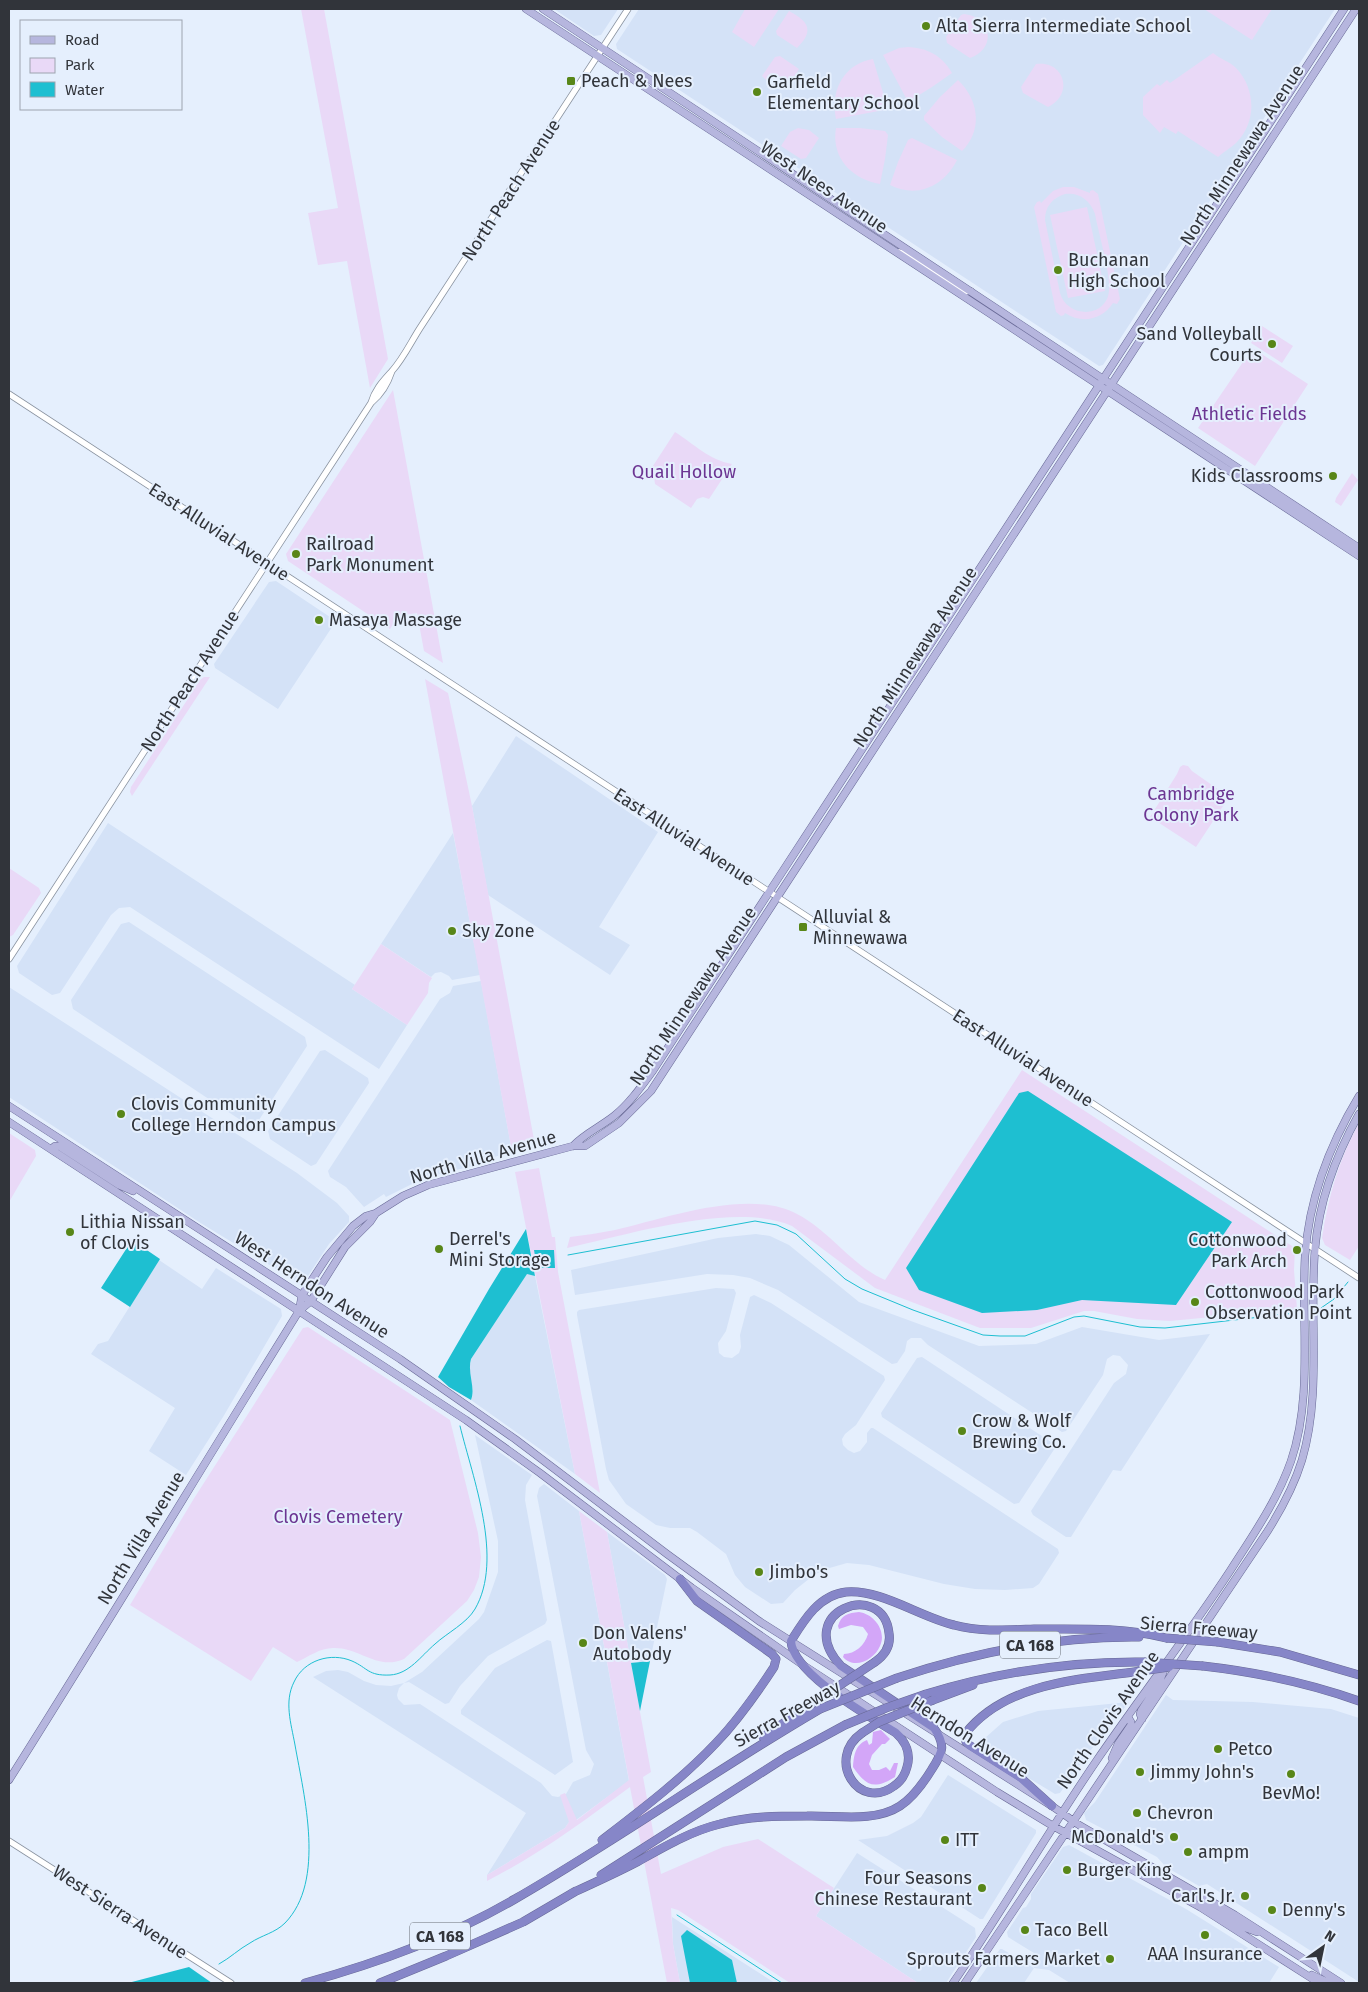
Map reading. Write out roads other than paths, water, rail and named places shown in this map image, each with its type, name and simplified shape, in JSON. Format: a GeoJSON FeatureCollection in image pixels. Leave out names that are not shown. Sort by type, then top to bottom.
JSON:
{"type":"FeatureCollection","features":[{"type":"Feature","properties":{"kind":"highway"},"geometry":{"type":"LineString","coordinates":[[623,1828],[717,1743],[753,1698],[775,1663],[772,1654],[697,1601],[680,1579]]}},
{"type":"Feature","properties":{"kind":"highway"},"geometry":{"type":"LineString","coordinates":[[1008,1673],[933,1700],[879,1722],[862,1733],[848,1748],[845,1763],[846,1770],[855,1785],[875,1794],[889,1790],[899,1782],[906,1771],[908,1752],[902,1739],[896,1733],[825,1687],[792,1649],[791,1641],[817,1606],[833,1596],[844,1592],[872,1595],[954,1626],[978,1629],[1145,1632],[1166,1638]]}},
{"type":"Feature","properties":{"kind":"highway"},"geometry":{"type":"LineString","coordinates":[[572,1893],[670,1844],[714,1826],[740,1820],[806,1816],[860,1816],[888,1812],[900,1806],[918,1789],[941,1755],[942,1745],[940,1736],[934,1728],[841,1666],[831,1656],[827,1646],[827,1628],[833,1616],[841,1609],[855,1605],[866,1606],[876,1610],[883,1617],[888,1626],[889,1640],[885,1654],[875,1662],[813,1703],[762,1738],[733,1761]]}},
{"type":"Feature","properties":{"kind":"highway","name":"Sierra Freeway"},"geometry":{"type":"LineString","coordinates":[[623,1828],[664,1805],[820,1709],[897,1678],[941,1664],[1002,1649],[1071,1640],[1122,1637],[1166,1638],[1218,1642],[1280,1652],[1359,1675]]}},
{"type":"Feature","properties":{"kind":"highway","name":"Sierra Freeway"},"geometry":{"type":"LineString","coordinates":[[380,1983],[523,1922],[668,1834],[786,1757],[845,1725],[926,1694],[1008,1673],[1077,1664],[1144,1662],[1203,1666],[1273,1676],[1314,1686],[1359,1701]]}},
{"type":"Feature","properties":{"kind":"highway"},"geometry":{"type":"LineString","coordinates":[[1052,1806],[1022,1778],[969,1745],[966,1742],[965,1734],[998,1706],[1018,1695],[1049,1686],[1183,1664]]}},
{"type":"Feature","properties":{"kind":"highway","name":"CA 168"},"geometry":{"type":"LineString","coordinates":[[305,1983],[369,1964],[442,1935],[514,1900],[565,1869],[623,1828]]}},
{"type":"Feature","properties":{"kind":"main road","name":"West Nees Avenue"},"geometry":{"type":"LineString","coordinates":[[526,9],[1359,556]]}},
{"type":"Feature","properties":{"kind":"main road","name":"West Nees Avenue"},"geometry":{"type":"LineString","coordinates":[[543,9],[1359,548]]}},
{"type":"Feature","properties":{"kind":"main road","name":"North Minnewawa Avenue"},"geometry":{"type":"LineString","coordinates":[[573,1146],[616,1114],[644,1084],[1344,9]]}},
{"type":"Feature","properties":{"kind":"main road"},"geometry":{"type":"LineString","coordinates":[[1318,65],[1327,44],[1350,9]]}},
{"type":"Feature","properties":{"kind":"main road","name":"North Minnewawa Avenue"},"geometry":{"type":"LineString","coordinates":[[573,1146],[584,1146],[619,1123],[651,1091],[1356,9]]}},
{"type":"Feature","properties":{"kind":"main road"},"geometry":{"type":"LineString","coordinates":[[1181,259],[1189,264]]}},
{"type":"Feature","properties":{"kind":"main road","name":"North Clovis Avenue"},"geometry":{"type":"LineString","coordinates":[[953,1983],[988,1932],[1053,1826],[1200,1617],[1250,1542],[1278,1492],[1296,1444],[1302,1411],[1306,1244],[1313,1206],[1324,1168],[1335,1140],[1359,1096]]}},
{"type":"Feature","properties":{"kind":"main road","name":"West Herndon Avenue"},"geometry":{"type":"LineString","coordinates":[[9,1106],[400,1359],[515,1439],[594,1498]]}},
{"type":"Feature","properties":{"kind":"main road","name":"North Clovis Avenue"},"geometry":{"type":"LineString","coordinates":[[965,1983],[1274,1522],[1298,1470],[1308,1434],[1313,1386],[1312,1309],[1315,1249],[1322,1208],[1332,1172],[1359,1114]]}},
{"type":"Feature","properties":{"kind":"main road","name":"West Herndon Avenue"},"geometry":{"type":"LineString","coordinates":[[9,1122],[472,1424],[584,1506]]}},
{"type":"Feature","properties":{"kind":"main road"},"geometry":{"type":"LineString","coordinates":[[50,1149],[59,1146],[119,1185],[154,1201]]}},
{"type":"Feature","properties":{"kind":"main road","name":"North Villa Avenue"},"geometry":{"type":"LineString","coordinates":[[299,1311],[302,1295],[338,1242],[359,1222],[403,1196],[428,1185],[573,1146]]}},
{"type":"Feature","properties":{"kind":"main road","name":"North Villa Avenue"},"geometry":{"type":"LineString","coordinates":[[9,1780],[103,1631],[178,1505],[299,1311],[311,1301],[345,1247],[370,1222],[376,1213]]}},
{"type":"Feature","properties":{"kind":"main road"},"geometry":{"type":"LineString","coordinates":[[1304,1380],[1309,1388],[1306,1420],[1308,1434]]}},
{"type":"Feature","properties":{"kind":"main road","name":"Herndon Avenue"},"geometry":{"type":"LineString","coordinates":[[594,1498],[713,1588],[791,1641],[1073,1820],[1207,1898],[1341,1983]]}},
{"type":"Feature","properties":{"kind":"main road","name":"Herndon Avenue"},"geometry":{"type":"LineString","coordinates":[[584,1506],[680,1579],[750,1629],[997,1792],[1064,1833],[1200,1907],[1319,1983]]}},
{"type":"Feature","properties":{"kind":"main road"},"geometry":{"type":"LineString","coordinates":[[1142,1719],[1141,1711],[1158,1685],[1168,1661]]}},
{"type":"Feature","properties":{"kind":"main road"},"geometry":{"type":"LineString","coordinates":[[1109,1768],[1118,1744],[1131,1725],[1128,1717]]}},
{"type":"Feature","properties":{"kind":"main road"},"geometry":{"type":"LineString","coordinates":[[1130,1869],[1160,1878],[1195,1897],[1207,1898]]}},
{"type":"Feature","properties":{"kind":"main road"},"geometry":{"type":"LineString","coordinates":[[996,1935],[995,1929],[1010,1903],[1019,1880]]}},
{"type":"Feature","properties":{"kind":"main road"},"geometry":{"type":"LineString","coordinates":[[1200,1907],[1208,1905],[1246,1928],[1267,1935]]}},
{"type":"Feature","properties":{"kind":"main road"},"geometry":{"type":"LineString","coordinates":[[1300,1970],[1330,1983]]}},
{"type":"Feature","properties":{"kind":"street","name":"North Peach Avenue"},"geometry":{"type":"LineString","coordinates":[[9,960],[371,403],[379,396],[389,381],[392,371],[628,9]]}},
{"type":"Feature","properties":{"kind":"street"},"geometry":{"type":"LineString","coordinates":[[888,248],[906,254],[964,292],[971,291]]}},
{"type":"Feature","properties":{"kind":"street","name":"East Alluvial Avenue"},"geometry":{"type":"LineString","coordinates":[[9,394],[1359,1278]]}},
{"type":"Feature","properties":{"kind":"street","name":"West Sierra Avenue"},"geometry":{"type":"LineString","coordinates":[[9,1841],[231,1983]]}},
{"type":"Feature","properties":{"kind":"water"},"geometry":{"type":"Polygon","coordinates":[[[1028,1091],[1232,1222],[1176,1305],[1082,1300],[1037,1310],[982,1313],[919,1290],[906,1268],[1019,1093],[1028,1091]]]}},
{"type":"Feature","properties":{"kind":"water"},"geometry":{"type":"Polygon","coordinates":[[[526,1229],[535,1276],[527,1274],[471,1359],[470,1370],[473,1390],[471,1400],[449,1387],[438,1377],[526,1229]]]}},
{"type":"Feature","properties":{"kind":"water"},"geometry":{"type":"Polygon","coordinates":[[[132,1240],[160,1259],[130,1307],[101,1288],[132,1240]]]}},
{"type":"Feature","properties":{"kind":"water"},"geometry":{"type":"Polygon","coordinates":[[[534,1250],[554,1250],[555,1268],[537,1268],[534,1250]]]}},
{"type":"Feature","properties":{"kind":"water"},"geometry":{"type":"Polygon","coordinates":[[[650,1661],[640,1711],[631,1663],[650,1661]]]}},
{"type":"Feature","properties":{"kind":"water"},"geometry":{"type":"Polygon","coordinates":[[[687,1930],[732,1960],[737,1983],[690,1983],[681,1936],[687,1930]]]}},
{"type":"Feature","properties":{"kind":"water"},"geometry":{"type":"Polygon","coordinates":[[[189,1967],[212,1983],[128,1983],[189,1967]]]}},
{"type":"Feature","properties":{"kind":"waterway"},"geometry":{"type":"LineString","coordinates":[[568,1255],[755,1221],[777,1225],[796,1234],[845,1279],[862,1289],[913,1310],[983,1335],[1025,1336],[1074,1317],[1084,1316],[1140,1327],[1165,1328],[1295,1313]]}},
{"type":"Feature","properties":{"kind":"waterway"},"geometry":{"type":"LineString","coordinates":[[1321,1308],[1334,1299],[1348,1282]]}},
{"type":"Feature","properties":{"kind":"waterway"},"geometry":{"type":"LineString","coordinates":[[219,1964],[246,1945],[285,1923],[298,1905],[305,1885],[309,1862],[307,1813],[290,1721],[289,1705],[291,1690],[299,1674],[311,1663],[335,1657],[352,1661],[377,1674],[397,1674],[414,1664],[435,1644],[467,1619],[475,1609],[483,1589],[487,1567],[486,1543],[478,1494],[460,1426]]}},
{"type":"Feature","properties":{"kind":"waterway"},"geometry":{"type":"LineString","coordinates":[[677,1915],[782,1983]]}},
{"type":"Feature","properties":{"kind":"place","name":"Alta Sierra Intermediate School"},"geometry":{"type":"Point","coordinates":[926,26]}},
{"type":"Feature","properties":{"kind":"place","name":"Peach & Nees"},"geometry":{"type":"Point","coordinates":[571,81]}},
{"type":"Feature","properties":{"kind":"place","name":"Garfield Elementary School"},"geometry":{"type":"Point","coordinates":[757,92]}},
{"type":"Feature","properties":{"kind":"place","name":"Buchanan High School"},"geometry":{"type":"Point","coordinates":[1058,270]}},
{"type":"Feature","properties":{"kind":"place","name":"Sand Volleyball Courts"},"geometry":{"type":"Point","coordinates":[1272,344]}},
{"type":"Feature","properties":{"kind":"place","name":"Kids Classrooms"},"geometry":{"type":"Point","coordinates":[1333,476]}},
{"type":"Feature","properties":{"kind":"place","name":"Railroad Park Monument"},"geometry":{"type":"Point","coordinates":[296,554]}},
{"type":"Feature","properties":{"kind":"place","name":"Masaya Massage"},"geometry":{"type":"Point","coordinates":[319,620]}},
{"type":"Feature","properties":{"kind":"place","name":"Alluvial & Minnewawa"},"geometry":{"type":"Point","coordinates":[803,927]}},
{"type":"Feature","properties":{"kind":"place","name":"Sky Zone"},"geometry":{"type":"Point","coordinates":[452,931]}},
{"type":"Feature","properties":{"kind":"place","name":"Clovis Community College Herndon Campus"},"geometry":{"type":"Point","coordinates":[121,1114]}},
{"type":"Feature","properties":{"kind":"place","name":"Lithia Nissan of Clovis"},"geometry":{"type":"Point","coordinates":[70,1232]}},
{"type":"Feature","properties":{"kind":"place","name":"Derrel's Mini Storage"},"geometry":{"type":"Point","coordinates":[439,1249]}},
{"type":"Feature","properties":{"kind":"place","name":"Cottonwood Park Arch"},"geometry":{"type":"Point","coordinates":[1297,1250]}},
{"type":"Feature","properties":{"kind":"place","name":"Cottonwood Park Observation Point"},"geometry":{"type":"Point","coordinates":[1195,1302]}},
{"type":"Feature","properties":{"kind":"place","name":"Crow & Wolf Brewing Co."},"geometry":{"type":"Point","coordinates":[962,1431]}},
{"type":"Feature","properties":{"kind":"place","name":"Jimbo's"},"geometry":{"type":"Point","coordinates":[759,1572]}},
{"type":"Feature","properties":{"kind":"place","name":"Don Valens' Autobody"},"geometry":{"type":"Point","coordinates":[583,1643]}},
{"type":"Feature","properties":{"kind":"place","name":"Petco"},"geometry":{"type":"Point","coordinates":[1218,1749]}},
{"type":"Feature","properties":{"kind":"place","name":"Jimmy John's"},"geometry":{"type":"Point","coordinates":[1140,1772]}},
{"type":"Feature","properties":{"kind":"place","name":"BevMo!"},"geometry":{"type":"Point","coordinates":[1291,1774]}},
{"type":"Feature","properties":{"kind":"place","name":"Chevron"},"geometry":{"type":"Point","coordinates":[1137,1813]}},
{"type":"Feature","properties":{"kind":"place","name":"McDonald's"},"geometry":{"type":"Point","coordinates":[1174,1837]}},
{"type":"Feature","properties":{"kind":"place","name":"ITT"},"geometry":{"type":"Point","coordinates":[945,1840]}},
{"type":"Feature","properties":{"kind":"place","name":"ampm"},"geometry":{"type":"Point","coordinates":[1188,1852]}},
{"type":"Feature","properties":{"kind":"place","name":"Burger King"},"geometry":{"type":"Point","coordinates":[1067,1870]}},
{"type":"Feature","properties":{"kind":"place","name":"Four Seasons Chinese Restaurant"},"geometry":{"type":"Point","coordinates":[982,1888]}},
{"type":"Feature","properties":{"kind":"place","name":"Carl's Jr."},"geometry":{"type":"Point","coordinates":[1245,1896]}},
{"type":"Feature","properties":{"kind":"place","name":"Denny's"},"geometry":{"type":"Point","coordinates":[1272,1910]}},
{"type":"Feature","properties":{"kind":"place","name":"Taco Bell"},"geometry":{"type":"Point","coordinates":[1025,1930]}},
{"type":"Feature","properties":{"kind":"place","name":"AAA Insurance"},"geometry":{"type":"Point","coordinates":[1205,1935]}},
{"type":"Feature","properties":{"kind":"place","name":"Sprouts Farmers Market"},"geometry":{"type":"Point","coordinates":[1110,1959]}},
{"type":"Feature","properties":{"kind":"park label","name":"Athletic Fields"},"geometry":{"type":"Point","coordinates":[1249,414]}},
{"type":"Feature","properties":{"kind":"park label","name":"Quail Hollow"},"geometry":{"type":"Point","coordinates":[684,472]}},
{"type":"Feature","properties":{"kind":"park label","name":"Cambridge Colony Park"},"geometry":{"type":"Point","coordinates":[1191,804]}},
{"type":"Feature","properties":{"kind":"park label","name":"Clovis Cemetery"},"geometry":{"type":"Point","coordinates":[338,1517]}}]}
